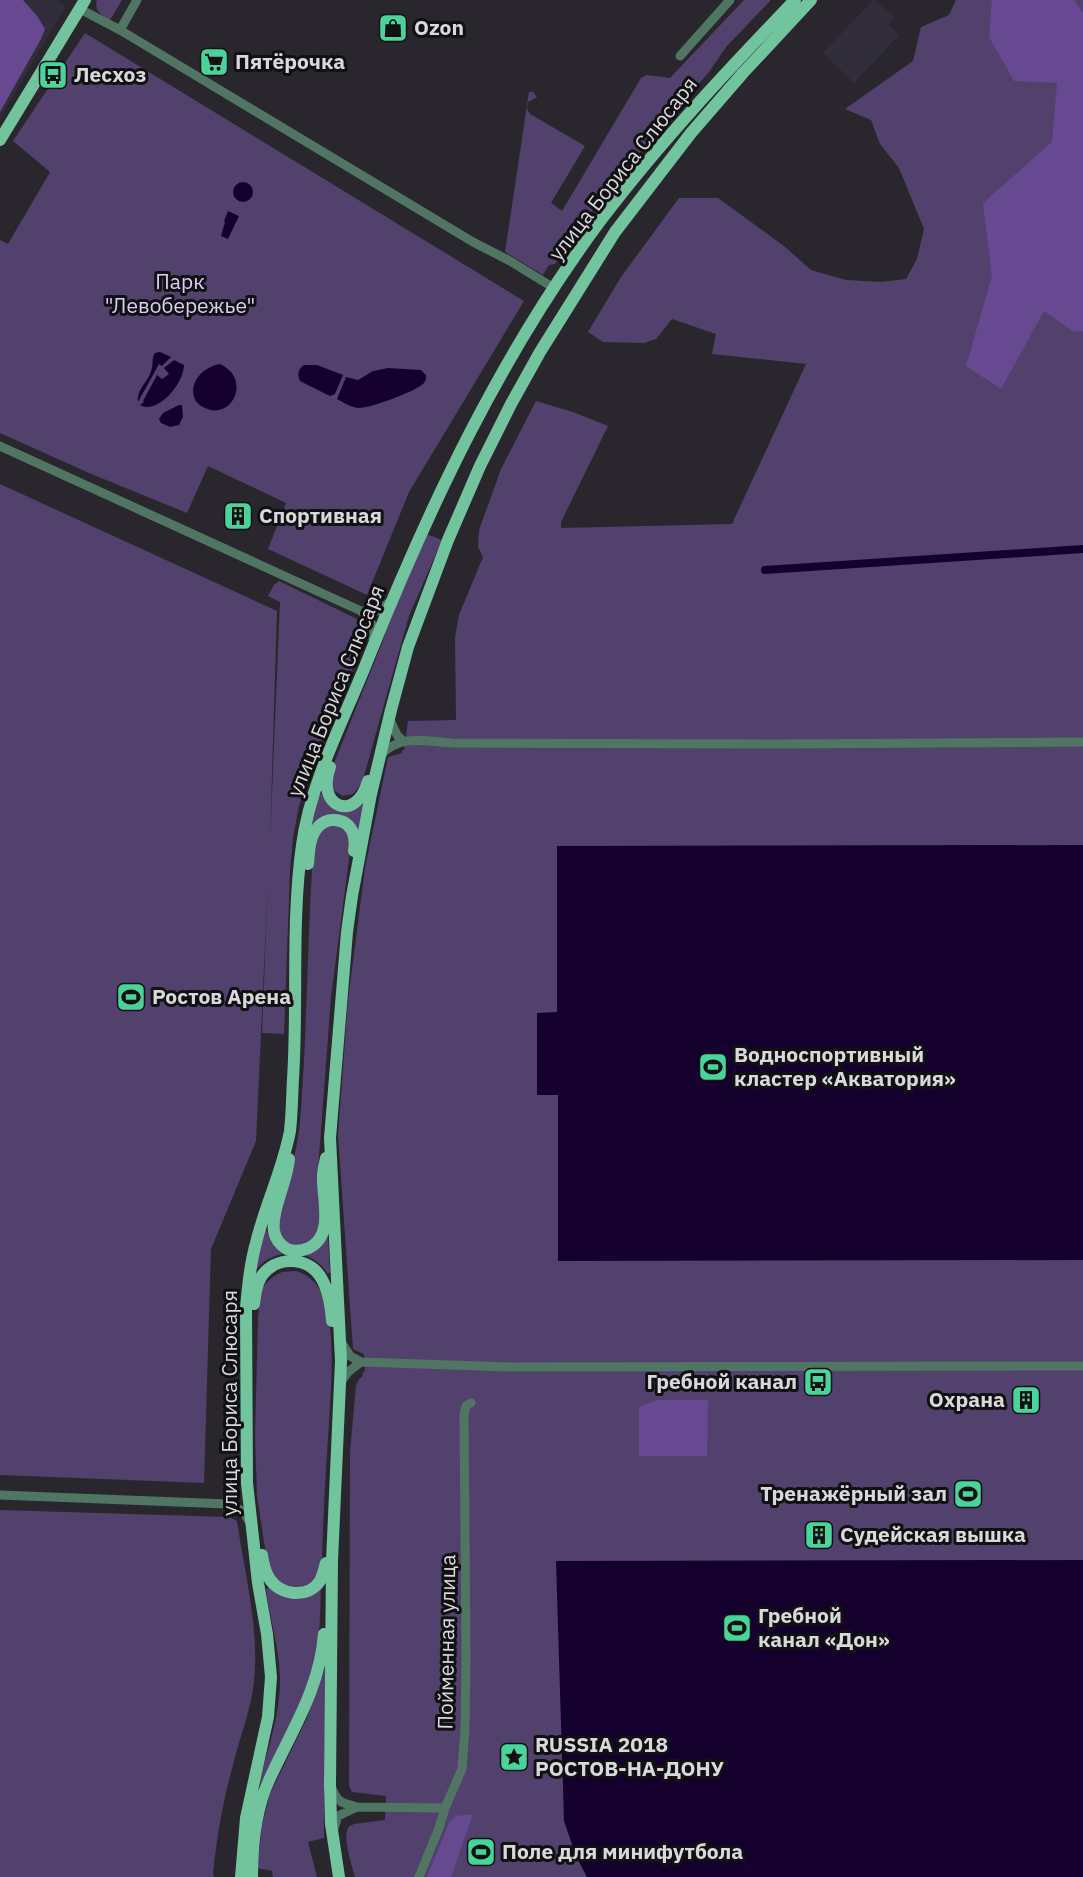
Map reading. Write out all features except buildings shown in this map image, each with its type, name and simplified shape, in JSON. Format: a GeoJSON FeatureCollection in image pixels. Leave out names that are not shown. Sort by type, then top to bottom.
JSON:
{"type":"FeatureCollection","features":[{"type":"Feature","properties":{"kind":"main road","name":"улица Бориса Слюсаря"},"geometry":{"type":"LineString","coordinates":[[247,1875],[246,1818],[271,1694],[267,1634],[250,1520],[246,1426],[246,1308],[251,1264],[261,1224],[283,1159],[290,1128],[295,1051],[297,907],[302,844],[307,818],[319,777],[423,528],[453,464],[520,343],[554,288],[601,221],[674,129],[795,0]]}},
{"type":"Feature","properties":{"kind":"main road","name":"улица Бориса Слюсаря"},"geometry":{"type":"LineString","coordinates":[[339,1877],[332,1835],[330,1784],[333,1512],[341,1361],[330,1138],[352,896],[367,814],[389,717],[408,647],[448,540],[480,466],[540,352],[615,232],[691,133],[742,72],[812,0]]}},
{"type":"Feature","properties":{"kind":"main road"},"geometry":{"type":"LineString","coordinates":[[0,140],[83,5]]}},
{"type":"Feature","properties":{"kind":"main road"},"geometry":{"type":"LineString","coordinates":[[341,727],[342,737],[326,782],[329,797],[338,805],[352,806],[362,796],[375,753],[381,751]]}},
{"type":"Feature","properties":{"kind":"main road"},"geometry":{"type":"LineString","coordinates":[[297,907],[303,904],[305,898],[313,836],[317,828],[327,821],[340,821],[352,831],[354,847],[348,888],[352,896]]}},
{"type":"Feature","properties":{"kind":"main road"},"geometry":{"type":"LineString","coordinates":[[290,1128],[288,1169],[274,1216],[273,1230],[276,1238],[288,1249],[304,1250],[315,1245],[323,1233],[325,1221],[323,1176],[330,1138]]}},
{"type":"Feature","properties":{"kind":"main road"},"geometry":{"type":"LineString","coordinates":[[247,1368],[253,1362],[254,1307],[260,1278],[268,1269],[286,1261],[306,1264],[321,1277],[330,1303],[335,1358],[341,1361]]}},
{"type":"Feature","properties":{"kind":"main road"},"geometry":{"type":"LineString","coordinates":[[247,1875],[261,1803],[269,1779],[311,1694],[323,1654],[327,1522],[333,1512]]}},
{"type":"Feature","properties":{"kind":"main road"},"geometry":{"type":"LineString","coordinates":[[250,1520],[256,1517],[264,1568],[269,1579],[282,1590],[298,1594],[306,1592],[319,1582],[326,1563]]}},
{"type":"Feature","properties":{"kind":"street"},"geometry":{"type":"LineString","coordinates":[[120,30],[136,0]]}},
{"type":"Feature","properties":{"kind":"street"},"geometry":{"type":"LineString","coordinates":[[680,56],[730,0]]}},
{"type":"Feature","properties":{"kind":"street"},"geometry":{"type":"LineString","coordinates":[[83,5],[120,30],[554,288]]}},
{"type":"Feature","properties":{"kind":"street"},"geometry":{"type":"LineString","coordinates":[[0,446],[361,611],[372,622],[374,629],[371,653]]}},
{"type":"Feature","properties":{"kind":"street"},"geometry":{"type":"LineString","coordinates":[[361,611],[378,611],[393,599]]}},
{"type":"Feature","properties":{"kind":"street"},"geometry":{"type":"LineString","coordinates":[[389,717],[397,735],[403,741]]}},
{"type":"Feature","properties":{"kind":"street"},"geometry":{"type":"LineString","coordinates":[[381,751],[403,741],[783,744],[1083,742]]}},
{"type":"Feature","properties":{"kind":"street"},"geometry":{"type":"LineString","coordinates":[[340,1339],[350,1356],[361,1362],[513,1366],[1083,1365]]}},
{"type":"Feature","properties":{"kind":"street"},"geometry":{"type":"LineString","coordinates":[[340,1383],[348,1372],[361,1362]]}},
{"type":"Feature","properties":{"kind":"street","name":"Пойменная улица"},"geometry":{"type":"LineString","coordinates":[[419,1877],[462,1769],[465,1734],[467,1557],[464,1415],[466,1406],[471,1403]]}},
{"type":"Feature","properties":{"kind":"street"},"geometry":{"type":"LineString","coordinates":[[0,1495],[228,1504],[243,1511],[250,1520]]}},
{"type":"Feature","properties":{"kind":"street"},"geometry":{"type":"LineString","coordinates":[[330,1784],[338,1800],[357,1807],[445,1808]]}},
{"type":"Feature","properties":{"kind":"street"},"geometry":{"type":"LineString","coordinates":[[332,1835],[338,1816],[357,1807]]}},
{"type":"Feature","properties":{"kind":"shaded area"},"geometry":{"type":"Polygon","coordinates":[[[0,0],[57,0],[66,6],[0,118],[0,0]]]}},
{"type":"Feature","properties":{"kind":"shaded area"},"geometry":{"type":"Polygon","coordinates":[[[0,0],[23,0],[45,29],[0,112],[0,0]]]}},
{"type":"Feature","properties":{"kind":"shaded area"},"geometry":{"type":"Polygon","coordinates":[[[873,0],[894,18],[888,24],[899,35],[854,83],[823,53],[873,0]]]}},
{"type":"Feature","properties":{"kind":"shaded area"},"geometry":{"type":"Polygon","coordinates":[[[992,0],[1074,0],[1083,13],[1083,331],[1074,332],[1044,311],[1001,389],[966,366],[992,276],[983,203],[1052,142],[1057,83],[1014,81],[989,37],[992,0]]]}},
{"type":"Feature","properties":{"kind":"shaded area"},"geometry":{"type":"Polygon","coordinates":[[[243,182],[250,185],[253,192],[250,199],[243,202],[236,199],[233,192],[236,185],[243,182]]]}},
{"type":"Feature","properties":{"kind":"shaded area"},"geometry":{"type":"Polygon","coordinates":[[[228,211],[239,216],[228,239],[221,236],[228,211]]]}},
{"type":"Feature","properties":{"kind":"shaded area"},"geometry":{"type":"Polygon","coordinates":[[[160,352],[171,357],[162,366],[159,364],[138,402],[140,390],[152,368],[154,355],[160,352]]]}},
{"type":"Feature","properties":{"kind":"shaded area"},"geometry":{"type":"Polygon","coordinates":[[[174,360],[184,365],[180,380],[169,396],[154,406],[140,405],[144,402],[157,375],[162,379],[169,374],[164,368],[174,360]]]}},
{"type":"Feature","properties":{"kind":"shaded area"},"geometry":{"type":"Polygon","coordinates":[[[220,364],[230,371],[237,388],[229,404],[222,409],[213,410],[199,404],[193,391],[196,380],[204,371],[220,364]]]}},
{"type":"Feature","properties":{"kind":"shaded area"},"geometry":{"type":"Polygon","coordinates":[[[304,365],[317,365],[343,375],[335,394],[330,396],[300,381],[300,368],[304,365]]]}},
{"type":"Feature","properties":{"kind":"shaded area"},"geometry":{"type":"Polygon","coordinates":[[[388,368],[421,370],[426,375],[426,380],[411,391],[382,403],[365,407],[353,407],[337,399],[346,377],[358,380],[373,371],[388,368]]]}},
{"type":"Feature","properties":{"kind":"shaded area"},"geometry":{"type":"Polygon","coordinates":[[[182,405],[183,417],[179,425],[170,427],[161,423],[159,419],[163,413],[182,405]]]}},
{"type":"Feature","properties":{"kind":"shaded area"},"geometry":{"type":"Polygon","coordinates":[[[1083,845],[1083,1260],[558,1261],[558,1095],[537,1095],[537,1013],[557,1012],[557,846],[1083,845]]]}},
{"type":"Feature","properties":{"kind":"shaded area"},"geometry":{"type":"Polygon","coordinates":[[[657,1400],[708,1400],[707,1456],[639,1456],[639,1407],[657,1400]]]}},
{"type":"Feature","properties":{"kind":"shaded area","name":"Гребной канал «Дон»"},"geometry":{"type":"Polygon","coordinates":[[[1083,1560],[1083,1877],[587,1877],[576,1856],[564,1821],[556,1561],[1083,1560]]]}},
{"type":"Feature","properties":{"kind":"shaded area"},"geometry":{"type":"Polygon","coordinates":[[[473,1814],[451,1877],[427,1877],[450,1821],[456,1816],[473,1814]]]}},
{"type":"Feature","properties":{"kind":"green space"},"geometry":{"type":"Polygon","coordinates":[[[97,0],[122,0],[110,20],[97,10],[97,0]]]}},
{"type":"Feature","properties":{"kind":"green space"},"geometry":{"type":"Polygon","coordinates":[[[744,0],[771,0],[726,47],[709,72],[606,193],[568,242],[555,264],[549,265],[543,275],[505,252],[529,92],[533,92],[537,97],[528,102],[527,109],[530,114],[585,146],[551,203],[562,211],[641,78],[647,75],[670,78],[744,0]]]}},
{"type":"Feature","properties":{"kind":"green space"},"geometry":{"type":"Polygon","coordinates":[[[956,0],[1083,0],[1083,1877],[355,1877],[347,1847],[347,1829],[354,1824],[385,1820],[386,1796],[352,1792],[349,1786],[350,1452],[356,1385],[365,1371],[364,1354],[353,1349],[338,1135],[348,1000],[365,868],[388,757],[402,753],[404,750],[408,721],[456,720],[455,638],[459,615],[483,557],[478,547],[479,530],[501,469],[536,401],[608,426],[561,522],[561,528],[732,524],[806,364],[712,354],[716,334],[672,319],[656,339],[644,343],[603,342],[588,332],[621,277],[679,198],[718,198],[784,246],[811,270],[846,280],[881,282],[906,279],[917,259],[924,229],[899,168],[880,144],[871,120],[845,109],[913,61],[921,27],[949,15],[956,0]]]}},
{"type":"Feature","properties":{"kind":"green space","name":"Парк \"Левобережье\""},"geometry":{"type":"Polygon","coordinates":[[[85,33],[524,301],[409,492],[367,595],[268,549],[286,503],[208,466],[187,513],[0,433],[0,240],[8,244],[50,172],[13,141],[85,33]]]}},
{"type":"Feature","properties":{"kind":"green space","name":"Ростов Арена"},"geometry":{"type":"Polygon","coordinates":[[[0,484],[277,611],[270,841],[280,602],[268,596],[279,581],[357,619],[366,630],[365,639],[319,748],[299,806],[290,871],[284,1034],[262,1033],[268,882],[256,1141],[211,1249],[204,1483],[0,1475],[0,484]]]}},
{"type":"Feature","properties":{"kind":"green space"},"geometry":{"type":"Polygon","coordinates":[[[426,534],[442,540],[409,616],[362,783],[353,794],[343,796],[333,790],[331,771],[382,643],[399,593],[426,534]]]}},
{"type":"Feature","properties":{"kind":"green space"},"geometry":{"type":"Polygon","coordinates":[[[319,794],[355,809],[364,803],[361,826],[358,831],[353,823],[312,824],[319,794]]]}},
{"type":"Feature","properties":{"kind":"green space"},"geometry":{"type":"Polygon","coordinates":[[[332,823],[347,830],[351,844],[331,997],[319,1157],[321,1225],[317,1237],[309,1245],[290,1246],[278,1233],[300,1121],[312,869],[316,839],[320,831],[332,823]]]}},
{"type":"Feature","properties":{"kind":"green space"},"geometry":{"type":"Polygon","coordinates":[[[265,1229],[275,1242],[290,1252],[271,1258],[255,1270],[265,1229]]]}},
{"type":"Feature","properties":{"kind":"green space"},"geometry":{"type":"Polygon","coordinates":[[[328,1237],[330,1272],[328,1274],[316,1261],[299,1253],[328,1237]]]}},
{"type":"Feature","properties":{"kind":"green space"},"geometry":{"type":"Polygon","coordinates":[[[296,1271],[313,1281],[324,1299],[330,1328],[332,1360],[322,1562],[315,1581],[297,1590],[279,1585],[268,1567],[257,1496],[255,1435],[258,1317],[261,1291],[274,1276],[282,1272],[296,1271]]]}},
{"type":"Feature","properties":{"kind":"green space"},"geometry":{"type":"Polygon","coordinates":[[[0,1510],[229,1517],[237,1521],[254,1626],[255,1668],[249,1708],[223,1805],[214,1877],[0,1877],[0,1510]]]}},
{"type":"Feature","properties":{"kind":"green space"},"geometry":{"type":"Polygon","coordinates":[[[321,1586],[318,1644],[311,1677],[293,1721],[257,1790],[276,1720],[280,1691],[278,1655],[266,1589],[270,1587],[283,1596],[321,1586]]]}},
{"type":"Feature","properties":{"kind":"green space"},"geometry":{"type":"Polygon","coordinates":[[[325,1668],[324,1838],[308,1842],[317,1877],[273,1877],[272,1871],[257,1868],[262,1825],[270,1794],[307,1718],[325,1668]]]}},
{"type":"Feature","properties":{"kind":"waterway"},"geometry":{"type":"LineString","coordinates":[[765,570],[1083,549]]}},
{"type":"Feature","properties":{"kind":"place","name":"Ozon"},"geometry":{"type":"Point","coordinates":[393,28]}},
{"type":"Feature","properties":{"kind":"place","name":"Пятёрочка"},"geometry":{"type":"Point","coordinates":[214,62]}},
{"type":"Feature","properties":{"kind":"place","name":"Лесхоз"},"geometry":{"type":"Point","coordinates":[53,75]}},
{"type":"Feature","properties":{"kind":"place","name":"Спортивная"},"geometry":{"type":"Point","coordinates":[238,516]}},
{"type":"Feature","properties":{"kind":"place","name":"Ростов Арена"},"geometry":{"type":"Point","coordinates":[131,997]}},
{"type":"Feature","properties":{"kind":"place","name":"Водноспортивный кластер «Акватория»"},"geometry":{"type":"Point","coordinates":[713,1067]}},
{"type":"Feature","properties":{"kind":"place","name":"Гребной канал"},"geometry":{"type":"Point","coordinates":[818,1382]}},
{"type":"Feature","properties":{"kind":"place","name":"Охрана"},"geometry":{"type":"Point","coordinates":[1026,1400]}},
{"type":"Feature","properties":{"kind":"place","name":"Тренажёрный зал"},"geometry":{"type":"Point","coordinates":[968,1494]}},
{"type":"Feature","properties":{"kind":"place","name":"Судейская вышка"},"geometry":{"type":"Point","coordinates":[819,1535]}},
{"type":"Feature","properties":{"kind":"place","name":"Гребной канал «Дон»"},"geometry":{"type":"Point","coordinates":[737,1628]}},
{"type":"Feature","properties":{"kind":"place","name":"RUSSIA 2018 РОСТОВ-НА-ДОНУ"},"geometry":{"type":"Point","coordinates":[514,1757]}},
{"type":"Feature","properties":{"kind":"place","name":"Поле для минифутбола"},"geometry":{"type":"Point","coordinates":[481,1852]}}]}
